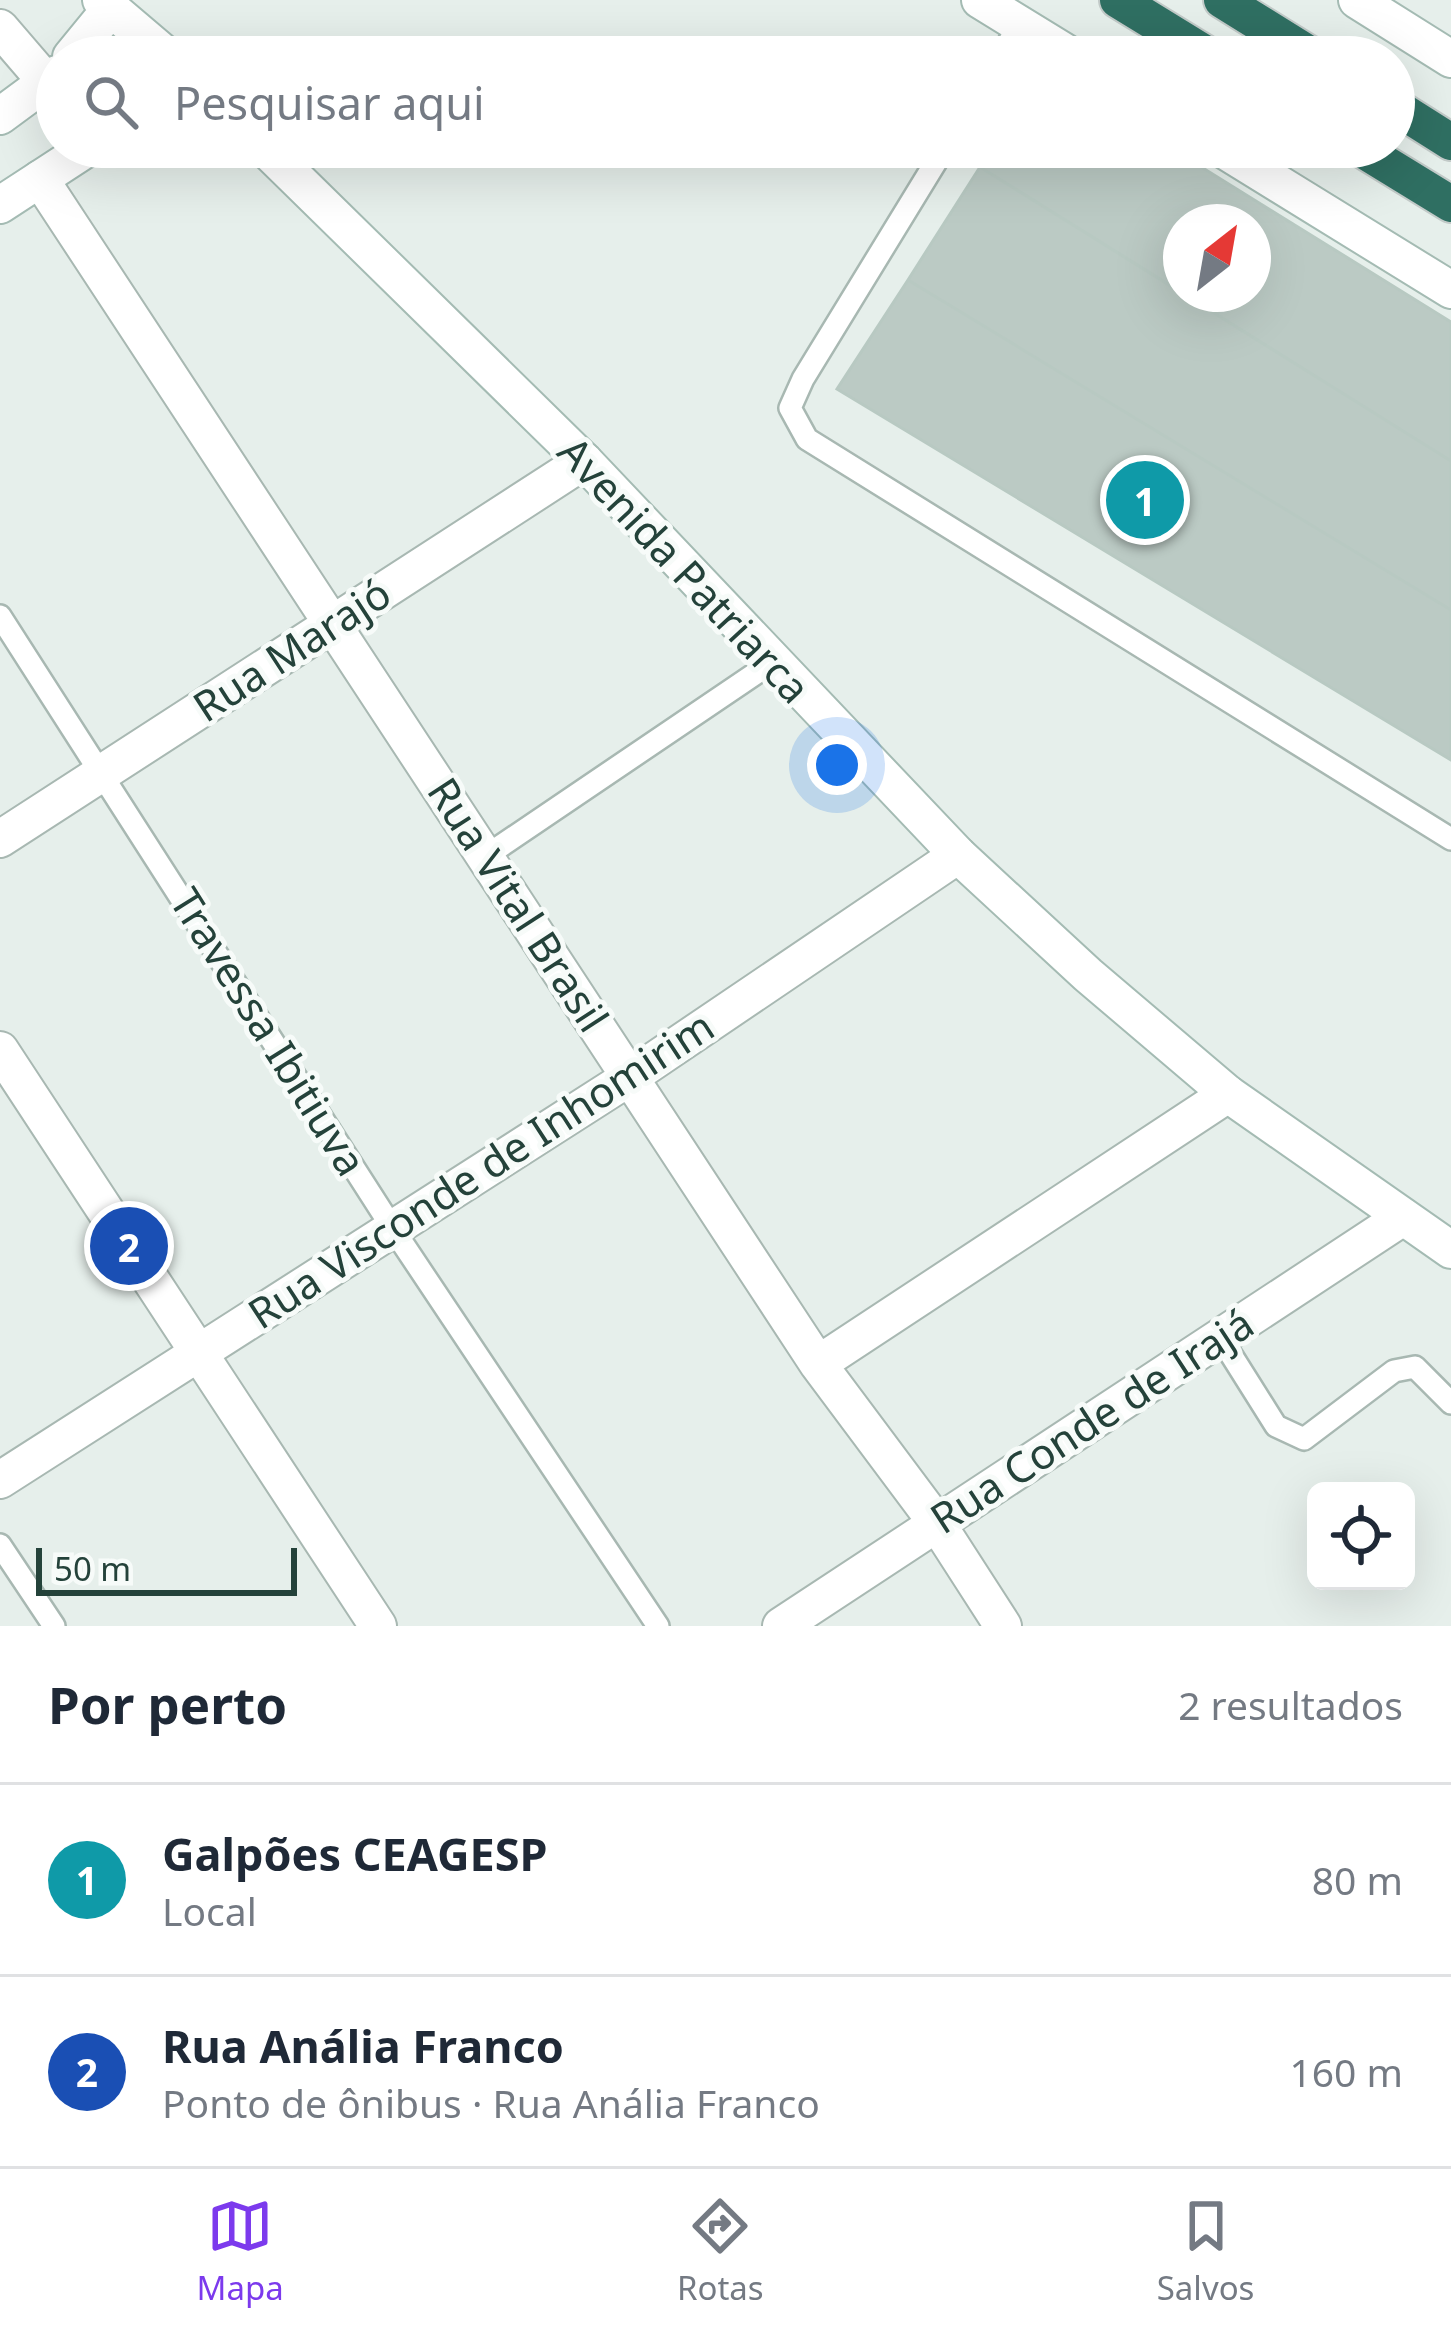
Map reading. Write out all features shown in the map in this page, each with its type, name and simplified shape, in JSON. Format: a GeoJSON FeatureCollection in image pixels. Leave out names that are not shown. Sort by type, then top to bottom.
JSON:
{"type":"FeatureCollection","features":[{"type":"Feature","properties":{"kind":"highway"},"geometry":{"type":"LineString","coordinates":[[1118,0],[1177,36]]}},
{"type":"Feature","properties":{"kind":"highway"},"geometry":{"type":"LineString","coordinates":[[1222,0],[1280,36]]}},
{"type":"Feature","properties":{"kind":"highway"},"geometry":{"type":"LineString","coordinates":[[1415,119],[1451,142]]}},
{"type":"Feature","properties":{"kind":"highway"},"geometry":{"type":"LineString","coordinates":[[1392,168],[1451,204]]}},
{"type":"Feature","properties":{"kind":"street"},"geometry":{"type":"LineString","coordinates":[[980,0],[1039,36]]}},
{"type":"Feature","properties":{"kind":"street"},"geometry":{"type":"LineString","coordinates":[[1357,0],[1414,36]]}},
{"type":"Feature","properties":{"kind":"street"},"geometry":{"type":"LineString","coordinates":[[84,36],[106,4],[143,36]]}},
{"type":"Feature","properties":{"kind":"street"},"geometry":{"type":"LineString","coordinates":[[0,28],[36,55]]}},
{"type":"Feature","properties":{"kind":"street"},"geometry":{"type":"LineString","coordinates":[[1415,36],[1451,59]]}},
{"type":"Feature","properties":{"kind":"street"},"geometry":{"type":"LineString","coordinates":[[0,116],[36,89]]}},
{"type":"Feature","properties":{"kind":"street"},"geometry":{"type":"LineString","coordinates":[[0,205],[56,168]]}},
{"type":"Feature","properties":{"kind":"street","name":"Avenida Patriarca"},"geometry":{"type":"LineString","coordinates":[[284,168],[584,461],[958,855],[1088,975],[1228,1094],[1451,1250]]}},
{"type":"Feature","properties":{"kind":"street"},"geometry":{"type":"LineString","coordinates":[[1253,168],[1451,290]]}},
{"type":"Feature","properties":{"kind":"street","name":"Rua Vital Brasil"},"geometry":{"type":"LineString","coordinates":[[40,178],[335,621],[818,1364],[936,1522],[1003,1626]]}},
{"type":"Feature","properties":{"kind":"street","name":"Rua Marajó"},"geometry":{"type":"LineString","coordinates":[[0,839],[584,461]]}},
{"type":"Feature","properties":{"kind":"street","name":"Rua Visconde de Inhomirim"},"geometry":{"type":"LineString","coordinates":[[0,1480],[629,1077],[958,855]]}},
{"type":"Feature","properties":{"kind":"street"},"geometry":{"type":"LineString","coordinates":[[0,1050],[378,1626]]}},
{"type":"Feature","properties":{"kind":"street"},"geometry":{"type":"LineString","coordinates":[[818,1364],[1228,1094]]}},
{"type":"Feature","properties":{"kind":"street","name":"Rua Conde de Irajá"},"geometry":{"type":"LineString","coordinates":[[781,1626],[1403,1217]]}},
{"type":"Feature","properties":{"kind":"lane"},"geometry":{"type":"LineString","coordinates":[[1013,36],[1020,24]]}},
{"type":"Feature","properties":{"kind":"lane"},"geometry":{"type":"LineString","coordinates":[[932,168],[802,379],[790,408],[807,439],[1451,839]]}},
{"type":"Feature","properties":{"kind":"lane","name":"Travessa Ibitiuva"},"geometry":{"type":"LineString","coordinates":[[0,616],[393,1229],[658,1626]]}},
{"type":"Feature","properties":{"kind":"lane"},"geometry":{"type":"LineString","coordinates":[[486,856],[771,663]]}},
{"type":"Feature","properties":{"kind":"lane"},"geometry":{"type":"LineString","coordinates":[[1220,1337],[1276,1426],[1290,1436],[1304,1438],[1394,1371],[1414,1366],[1451,1403]]}},
{"type":"Feature","properties":{"kind":"lane"},"geometry":{"type":"LineString","coordinates":[[0,1545],[54,1626]]}},
{"type":"Feature","properties":{"kind":"building"},"geometry":{"type":"Polygon","coordinates":[[[979,168],[1163,281],[1163,312],[1212,312],[1451,461],[1451,610],[908,280],[979,168]]]}},
{"type":"Feature","properties":{"kind":"building"},"geometry":{"type":"Polygon","coordinates":[[[982,168],[1203,168],[1261,204],[1163,204],[1163,281],[982,168]]]}},
{"type":"Feature","properties":{"kind":"building"},"geometry":{"type":"Polygon","coordinates":[[[1271,210],[1451,322],[1451,461],[1213,312],[1271,312],[1271,210]]]}},
{"type":"Feature","properties":{"kind":"building"},"geometry":{"type":"Polygon","coordinates":[[[908,280],[1451,610],[1451,760],[837,389],[908,280]]]}},
{"type":"Feature","properties":{"kind":"place","name":"Galpões CEAGESP"},"geometry":{"type":"Point","coordinates":[1145,500]}},
{"type":"Feature","properties":{"kind":"place","name":"Rua Anália Franco"},"geometry":{"type":"Point","coordinates":[129,1246]}}]}
